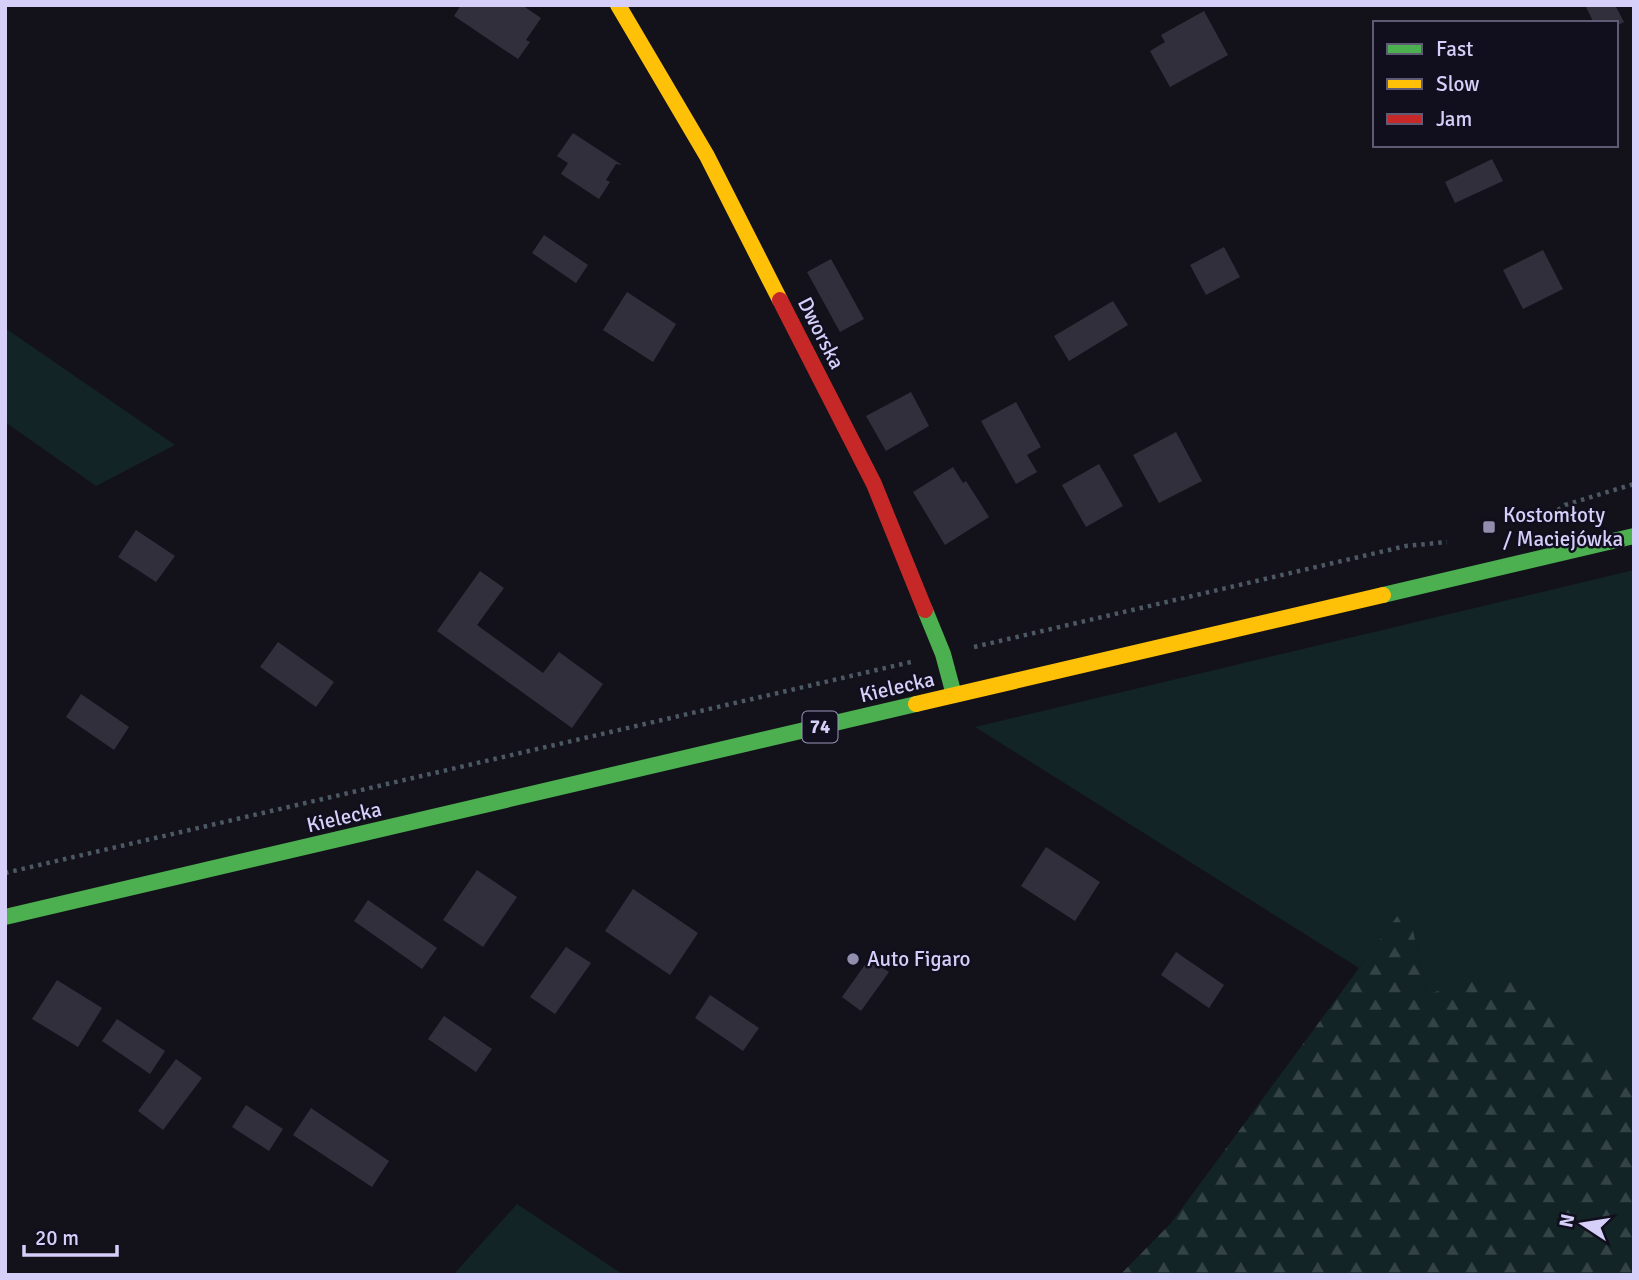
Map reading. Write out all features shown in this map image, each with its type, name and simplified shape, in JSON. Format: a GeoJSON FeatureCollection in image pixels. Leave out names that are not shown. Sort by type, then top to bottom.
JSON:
{"type":"FeatureCollection","features":[{"type":"Feature","properties":{"kind":"main road","name":"Dworska"},"geometry":{"type":"LineString","coordinates":[[618,5],[707,156],[868,472],[943,654],[954,695]]}},
{"type":"Feature","properties":{"kind":"main road","name":"Kielecka"},"geometry":{"type":"LineString","coordinates":[[5,917],[1634,536]]}},
{"type":"Feature","properties":{"kind":"path"},"geometry":{"type":"LineString","coordinates":[[1541,522],[1565,505],[1634,484]]}},
{"type":"Feature","properties":{"kind":"path"},"geometry":{"type":"LineString","coordinates":[[5,873],[1406,547],[1450,542]]}},
{"type":"Feature","properties":{"kind":"green space"},"geometry":{"type":"Polygon","coordinates":[[[5,328],[175,445],[96,486],[5,422],[5,328]]]}},
{"type":"Feature","properties":{"kind":"green space"},"geometry":{"type":"Polygon","coordinates":[[[1634,570],[1634,1075],[1516,971],[1427,994],[1407,904],[1359,968],[975,727],[1634,570]]]}},
{"type":"Feature","properties":{"kind":"green space"},"geometry":{"type":"Polygon","coordinates":[[[1407,903],[1427,994],[1516,970],[1634,1075],[1634,1275],[1120,1275],[1171,1223],[1407,903]]]}},
{"type":"Feature","properties":{"kind":"green space"},"geometry":{"type":"Polygon","coordinates":[[[517,1204],[624,1275],[453,1275],[517,1204]]]}},
{"type":"Feature","properties":{"kind":"building"},"geometry":{"type":"Polygon","coordinates":[[[461,5],[522,5],[541,18],[526,40],[530,42],[518,59],[454,16],[461,5]]]}},
{"type":"Feature","properties":{"kind":"building"},"geometry":{"type":"Polygon","coordinates":[[[1585,5],[1615,5],[1624,22],[1618,25],[1618,21],[1593,21],[1585,5]]]}},
{"type":"Feature","properties":{"kind":"building"},"geometry":{"type":"Polygon","coordinates":[[[1204,11],[1228,55],[1170,87],[1150,51],[1165,42],[1161,35],[1204,11]]]}},
{"type":"Feature","properties":{"kind":"building"},"geometry":{"type":"Polygon","coordinates":[[[573,133],[622,165],[616,164],[606,180],[610,182],[599,199],[561,174],[568,163],[557,156],[573,133]]]}},
{"type":"Feature","properties":{"kind":"building"},"geometry":{"type":"Polygon","coordinates":[[[1492,159],[1503,181],[1455,203],[1445,182],[1492,159]]]}},
{"type":"Feature","properties":{"kind":"building"},"geometry":{"type":"Polygon","coordinates":[[[544,235],[588,265],[576,283],[532,253],[544,235]]]}},
{"type":"Feature","properties":{"kind":"building"},"geometry":{"type":"Polygon","coordinates":[[[1224,247],[1240,277],[1206,295],[1190,265],[1224,247]]]}},
{"type":"Feature","properties":{"kind":"building"},"geometry":{"type":"Polygon","coordinates":[[[1543,250],[1563,289],[1523,309],[1503,270],[1543,250]]]}},
{"type":"Feature","properties":{"kind":"building"},"geometry":{"type":"Polygon","coordinates":[[[831,259],[864,319],[840,332],[807,272],[831,259]]]}},
{"type":"Feature","properties":{"kind":"building"},"geometry":{"type":"Polygon","coordinates":[[[627,292],[676,324],[653,362],[603,330],[627,292]]]}},
{"type":"Feature","properties":{"kind":"building"},"geometry":{"type":"Polygon","coordinates":[[[1113,301],[1128,325],[1069,361],[1054,336],[1113,301]]]}},
{"type":"Feature","properties":{"kind":"building"},"geometry":{"type":"Polygon","coordinates":[[[911,392],[929,426],[886,451],[866,416],[911,392]]]}},
{"type":"Feature","properties":{"kind":"building"},"geometry":{"type":"Polygon","coordinates":[[[1016,402],[1041,447],[1027,455],[1037,472],[1016,484],[981,421],[1016,402]]]}},
{"type":"Feature","properties":{"kind":"building"},"geometry":{"type":"Polygon","coordinates":[[[1176,432],[1202,481],[1159,503],[1133,455],[1176,432]]]}},
{"type":"Feature","properties":{"kind":"building"},"geometry":{"type":"Polygon","coordinates":[[[1099,464],[1123,506],[1086,527],[1062,485],[1099,464]]]}},
{"type":"Feature","properties":{"kind":"building"},"geometry":{"type":"Polygon","coordinates":[[[953,467],[963,483],[966,481],[989,517],[945,545],[913,492],[953,467]]]}},
{"type":"Feature","properties":{"kind":"building"},"geometry":{"type":"Polygon","coordinates":[[[136,530],[175,556],[156,582],[118,557],[136,530]]]}},
{"type":"Feature","properties":{"kind":"building"},"geometry":{"type":"Polygon","coordinates":[[[480,571],[504,588],[477,625],[543,673],[559,652],[603,684],[572,728],[437,631],[480,571]]]}},
{"type":"Feature","properties":{"kind":"building"},"geometry":{"type":"Polygon","coordinates":[[[278,642],[334,682],[316,707],[260,667],[278,642]]]}},
{"type":"Feature","properties":{"kind":"building"},"geometry":{"type":"Polygon","coordinates":[[[81,694],[129,727],[114,750],[66,717],[81,694]]]}},
{"type":"Feature","properties":{"kind":"building"},"geometry":{"type":"Polygon","coordinates":[[[1046,847],[1100,882],[1075,921],[1021,886],[1046,847]]]}},
{"type":"Feature","properties":{"kind":"building"},"geometry":{"type":"Polygon","coordinates":[[[477,870],[517,897],[483,947],[443,920],[477,870]]]}},
{"type":"Feature","properties":{"kind":"building"},"geometry":{"type":"Polygon","coordinates":[[[633,889],[698,933],[670,975],[605,931],[633,889]]]}},
{"type":"Feature","properties":{"kind":"building"},"geometry":{"type":"Polygon","coordinates":[[[368,900],[437,948],[422,969],[354,921],[368,900]]]}},
{"type":"Feature","properties":{"kind":"building"},"geometry":{"type":"Polygon","coordinates":[[[566,947],[591,963],[555,1014],[530,997],[566,947]]]}},
{"type":"Feature","properties":{"kind":"building"},"geometry":{"type":"Polygon","coordinates":[[[1176,952],[1224,985],[1209,1008],[1161,975],[1176,952]]]}},
{"type":"Feature","properties":{"kind":"building"},"geometry":{"type":"Polygon","coordinates":[[[869,959],[889,972],[861,1011],[842,997],[869,959]]]}},
{"type":"Feature","properties":{"kind":"building"},"geometry":{"type":"Polygon","coordinates":[[[57,980],[102,1008],[78,1047],[32,1019],[57,980]]]}},
{"type":"Feature","properties":{"kind":"building"},"geometry":{"type":"Polygon","coordinates":[[[710,995],[759,1028],[743,1051],[695,1018],[710,995]]]}},
{"type":"Feature","properties":{"kind":"building"},"geometry":{"type":"Polygon","coordinates":[[[444,1016],[492,1049],[476,1072],[428,1039],[444,1016]]]}},
{"type":"Feature","properties":{"kind":"building"},"geometry":{"type":"Polygon","coordinates":[[[117,1019],[165,1051],[150,1074],[102,1041],[117,1019]]]}},
{"type":"Feature","properties":{"kind":"building"},"geometry":{"type":"Polygon","coordinates":[[[176,1059],[202,1078],[163,1130],[138,1111],[176,1059]]]}},
{"type":"Feature","properties":{"kind":"building"},"geometry":{"type":"Polygon","coordinates":[[[246,1105],[283,1129],[269,1151],[232,1127],[246,1105]]]}},
{"type":"Feature","properties":{"kind":"building"},"geometry":{"type":"Polygon","coordinates":[[[311,1108],[389,1161],[372,1187],[293,1135],[311,1108]]]}},
{"type":"Feature","properties":{"kind":"traffic: fast"},"geometry":{"type":"LineString","coordinates":[[1383,595],[1634,536]]}},
{"type":"Feature","properties":{"kind":"traffic: fast"},"geometry":{"type":"LineString","coordinates":[[925,610],[943,654],[954,695]]}},
{"type":"Feature","properties":{"kind":"traffic: fast"},"geometry":{"type":"LineString","coordinates":[[5,917],[916,704]]}},
{"type":"Feature","properties":{"kind":"traffic: slow"},"geometry":{"type":"LineString","coordinates":[[618,5],[707,156],[780,300]]}},
{"type":"Feature","properties":{"kind":"traffic: slow"},"geometry":{"type":"LineString","coordinates":[[916,704],[1383,595]]}},
{"type":"Feature","properties":{"kind":"traffic: jam"},"geometry":{"type":"LineString","coordinates":[[780,300],[874,484],[925,610]]}},
{"type":"Feature","properties":{"kind":"place","name":"Kostomłoty / Maciejówka"},"geometry":{"type":"Point","coordinates":[1489,527]}},
{"type":"Feature","properties":{"kind":"place","name":"Auto Figaro"},"geometry":{"type":"Point","coordinates":[853,959]}}]}
